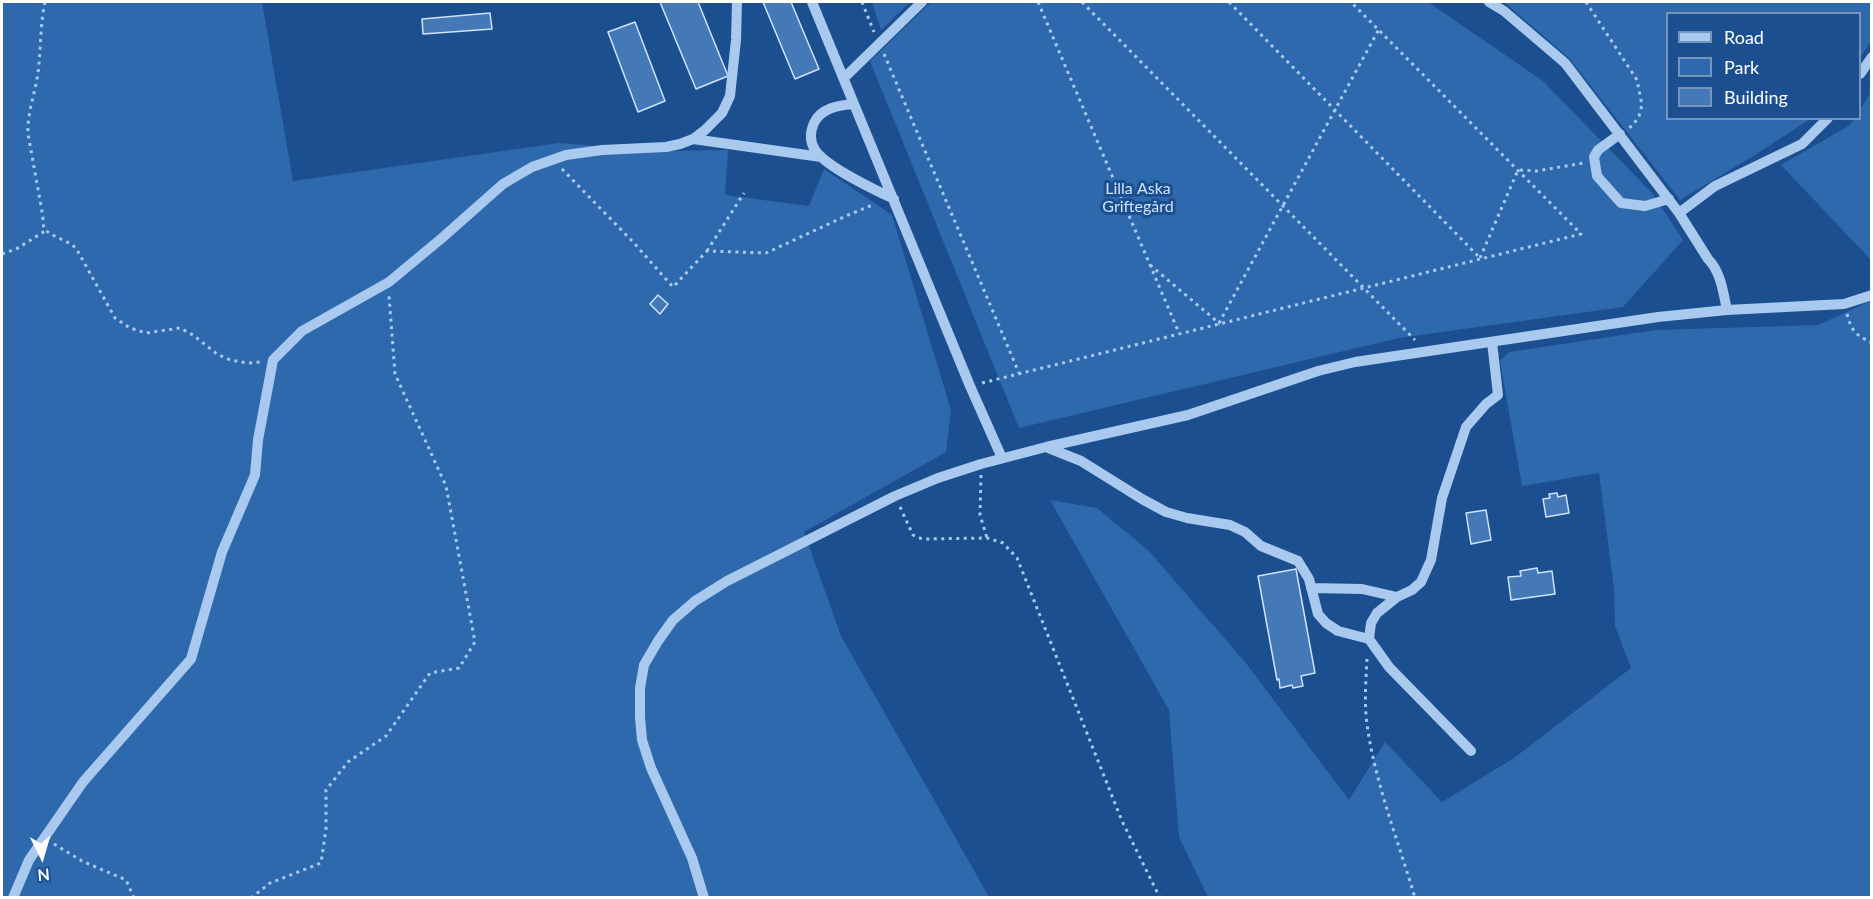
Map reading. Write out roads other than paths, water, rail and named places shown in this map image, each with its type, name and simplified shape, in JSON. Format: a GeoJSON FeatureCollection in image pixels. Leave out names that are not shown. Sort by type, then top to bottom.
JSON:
{"type":"FeatureCollection","features":[{"type":"Feature","properties":{"kind":"street"},"geometry":{"type":"LineString","coordinates":[[13,897],[29,860],[83,782],[191,659],[222,552],[255,475],[258,440],[273,360],[302,331],[388,282],[442,238],[502,184],[532,167],[566,155],[680,144],[693,139],[711,126],[722,114],[730,96],[736,40],[737,2]]}},
{"type":"Feature","properties":{"kind":"street"},"geometry":{"type":"LineString","coordinates":[[812,2],[970,386],[1002,458]]}},
{"type":"Feature","properties":{"kind":"street"},"geometry":{"type":"LineString","coordinates":[[844,78],[922,2]]}},
{"type":"Feature","properties":{"kind":"street"},"geometry":{"type":"LineString","coordinates":[[1489,2],[1504,11],[1565,63],[1620,134],[1669,199],[1714,265],[1727,310]]}},
{"type":"Feature","properties":{"kind":"street"},"geometry":{"type":"LineString","coordinates":[[1861,73],[1872,57]]}},
{"type":"Feature","properties":{"kind":"street"},"geometry":{"type":"LineString","coordinates":[[854,104],[832,108],[818,117],[811,135],[814,148],[821,157],[896,203]]}},
{"type":"Feature","properties":{"kind":"street"},"geometry":{"type":"LineString","coordinates":[[1679,213],[1715,186],[1802,144],[1826,120]]}},
{"type":"Feature","properties":{"kind":"street"},"geometry":{"type":"LineString","coordinates":[[1620,134],[1598,150],[1594,157],[1597,176],[1621,203],[1645,206],[1669,199]]}},
{"type":"Feature","properties":{"kind":"street"},"geometry":{"type":"LineString","coordinates":[[693,139],[821,157]]}},
{"type":"Feature","properties":{"kind":"street"},"geometry":{"type":"LineString","coordinates":[[704,897],[692,858],[651,768],[642,740],[640,688],[644,665],[673,620],[695,601],[727,581],[895,496],[981,464],[1188,415],[1318,371],[1355,362],[1658,317],[1727,310],[1844,304],[1872,295]]}},
{"type":"Feature","properties":{"kind":"street"},"geometry":{"type":"LineString","coordinates":[[1369,639],[1371,623],[1377,613],[1397,597],[1412,590],[1421,582],[1427,571],[1445,486],[1466,427],[1486,404],[1498,395],[1492,342]]}},
{"type":"Feature","properties":{"kind":"street"},"geometry":{"type":"LineString","coordinates":[[1046,447],[1081,461],[1166,512],[1230,525],[1245,532],[1261,546],[1298,561],[1309,579],[1318,614],[1326,624],[1338,631],[1369,639],[1389,667],[1471,751]]}},
{"type":"Feature","properties":{"kind":"street"},"geometry":{"type":"LineString","coordinates":[[1311,588],[1362,589],[1397,597]]}},
{"type":"Feature","properties":{"kind":"park label","name":"Lilla Aska Griftegård"},"geometry":{"type":"Point","coordinates":[1138,198]}}]}
